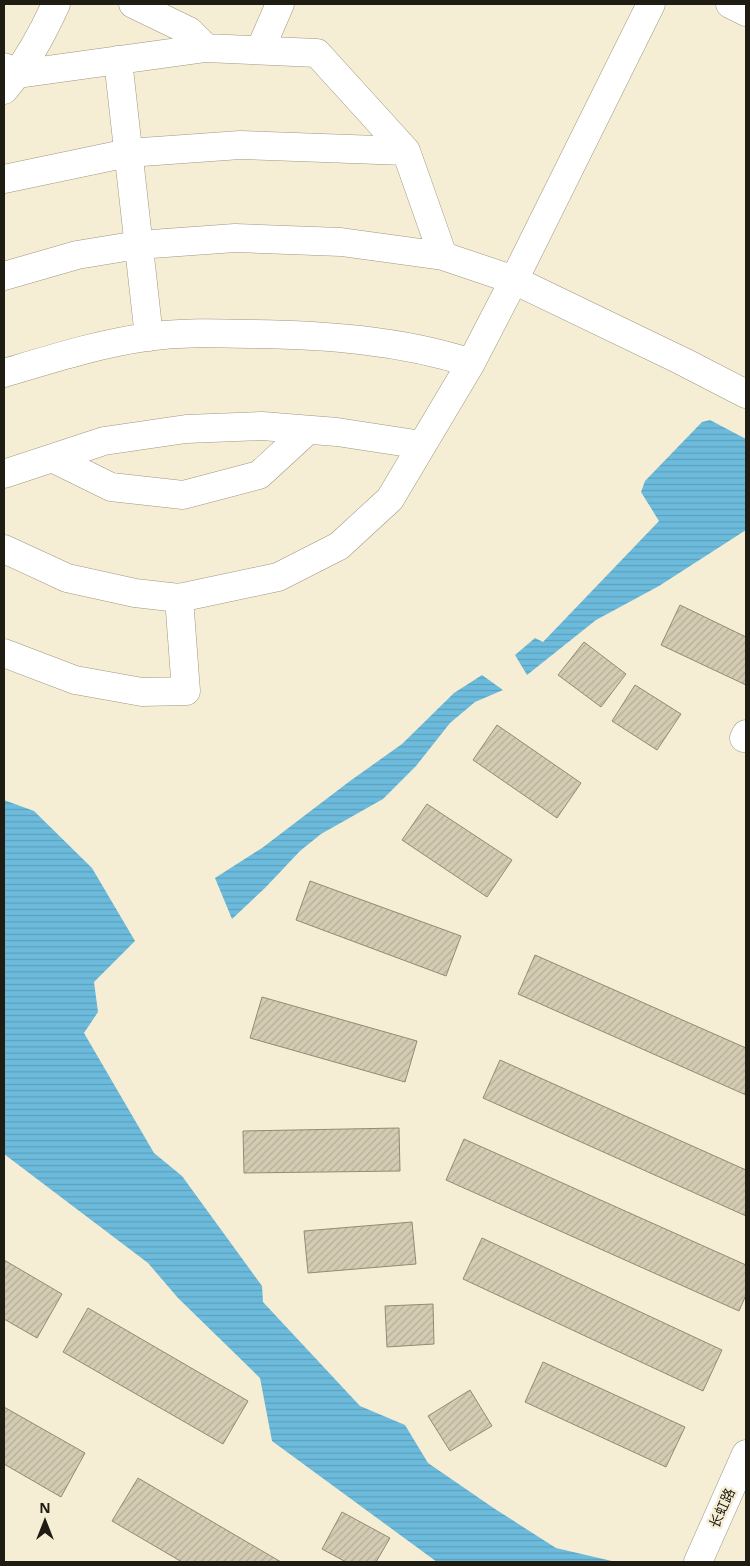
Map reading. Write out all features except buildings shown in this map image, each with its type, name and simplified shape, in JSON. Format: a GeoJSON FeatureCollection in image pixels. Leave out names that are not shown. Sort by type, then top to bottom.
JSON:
{"type":"FeatureCollection","features":[{"type":"Feature","properties":{"kind":"street"},"geometry":{"type":"LineString","coordinates":[[8,77],[43,32],[56,4]]}},
{"type":"Feature","properties":{"kind":"street"},"geometry":{"type":"LineString","coordinates":[[134,4],[189,31],[206,48]]}},
{"type":"Feature","properties":{"kind":"street"},"geometry":{"type":"LineString","coordinates":[[260,50],[280,4]]}},
{"type":"Feature","properties":{"kind":"street"},"geometry":{"type":"LineString","coordinates":[[4,549],[67,578],[135,593],[179,598],[278,577],[339,546],[390,499],[471,363],[651,4]]}},
{"type":"Feature","properties":{"kind":"street"},"geometry":{"type":"LineString","coordinates":[[730,4],[746,12]]}},
{"type":"Feature","properties":{"kind":"street"},"geometry":{"type":"LineString","coordinates":[[8,77],[206,48],[318,53],[406,152],[443,256]]}},
{"type":"Feature","properties":{"kind":"street"},"geometry":{"type":"LineString","coordinates":[[118,60],[149,337]]}},
{"type":"Feature","properties":{"kind":"street"},"geometry":{"type":"LineString","coordinates":[[4,179],[128,153],[240,145],[406,152]]}},
{"type":"Feature","properties":{"kind":"street"},"geometry":{"type":"LineString","coordinates":[[4,276],[77,255],[138,245],[235,238],[341,242],[443,256],[514,280],[682,360],[746,394]]}},
{"type":"Feature","properties":{"kind":"street"},"geometry":{"type":"LineString","coordinates":[[4,373],[85,349],[149,337],[217,333],[303,334],[384,342],[437,352],[471,363]]}},
{"type":"Feature","properties":{"kind":"street"},"geometry":{"type":"LineString","coordinates":[[4,474],[104,441],[186,428],[262,426],[338,432],[422,446]]}},
{"type":"Feature","properties":{"kind":"street"},"geometry":{"type":"LineString","coordinates":[[52,458],[111,487],[183,495],[259,475],[308,430]]}},
{"type":"Feature","properties":{"kind":"street"},"geometry":{"type":"LineString","coordinates":[[4,653],[75,680],[142,692],[186,691],[179,598]]}},
{"type":"Feature","properties":{"kind":"street","name":"长虹路"},"geometry":{"type":"LineString","coordinates":[[698,1562],[746,1454]]}},
{"type":"Feature","properties":{"kind":"water"},"geometry":{"type":"Polygon","coordinates":[[[710,420],[746,439],[746,530],[659,586],[596,620],[527,675],[515,655],[535,638],[543,642],[659,521],[641,492],[645,481],[702,422],[710,420]]]}},
{"type":"Feature","properties":{"kind":"water"},"geometry":{"type":"Polygon","coordinates":[[[482,675],[503,690],[475,702],[450,723],[416,766],[383,799],[321,834],[300,851],[232,919],[215,878],[262,848],[402,744],[454,693],[482,675]]]}},
{"type":"Feature","properties":{"kind":"water"},"geometry":{"type":"Polygon","coordinates":[[[4,800],[34,811],[92,868],[135,941],[94,982],[98,1012],[84,1033],[154,1153],[182,1176],[262,1286],[263,1302],[360,1406],[405,1425],[428,1463],[556,1548],[616,1562],[437,1562],[272,1441],[260,1378],[178,1298],[148,1263],[4,1154],[4,800]]]}}]}
